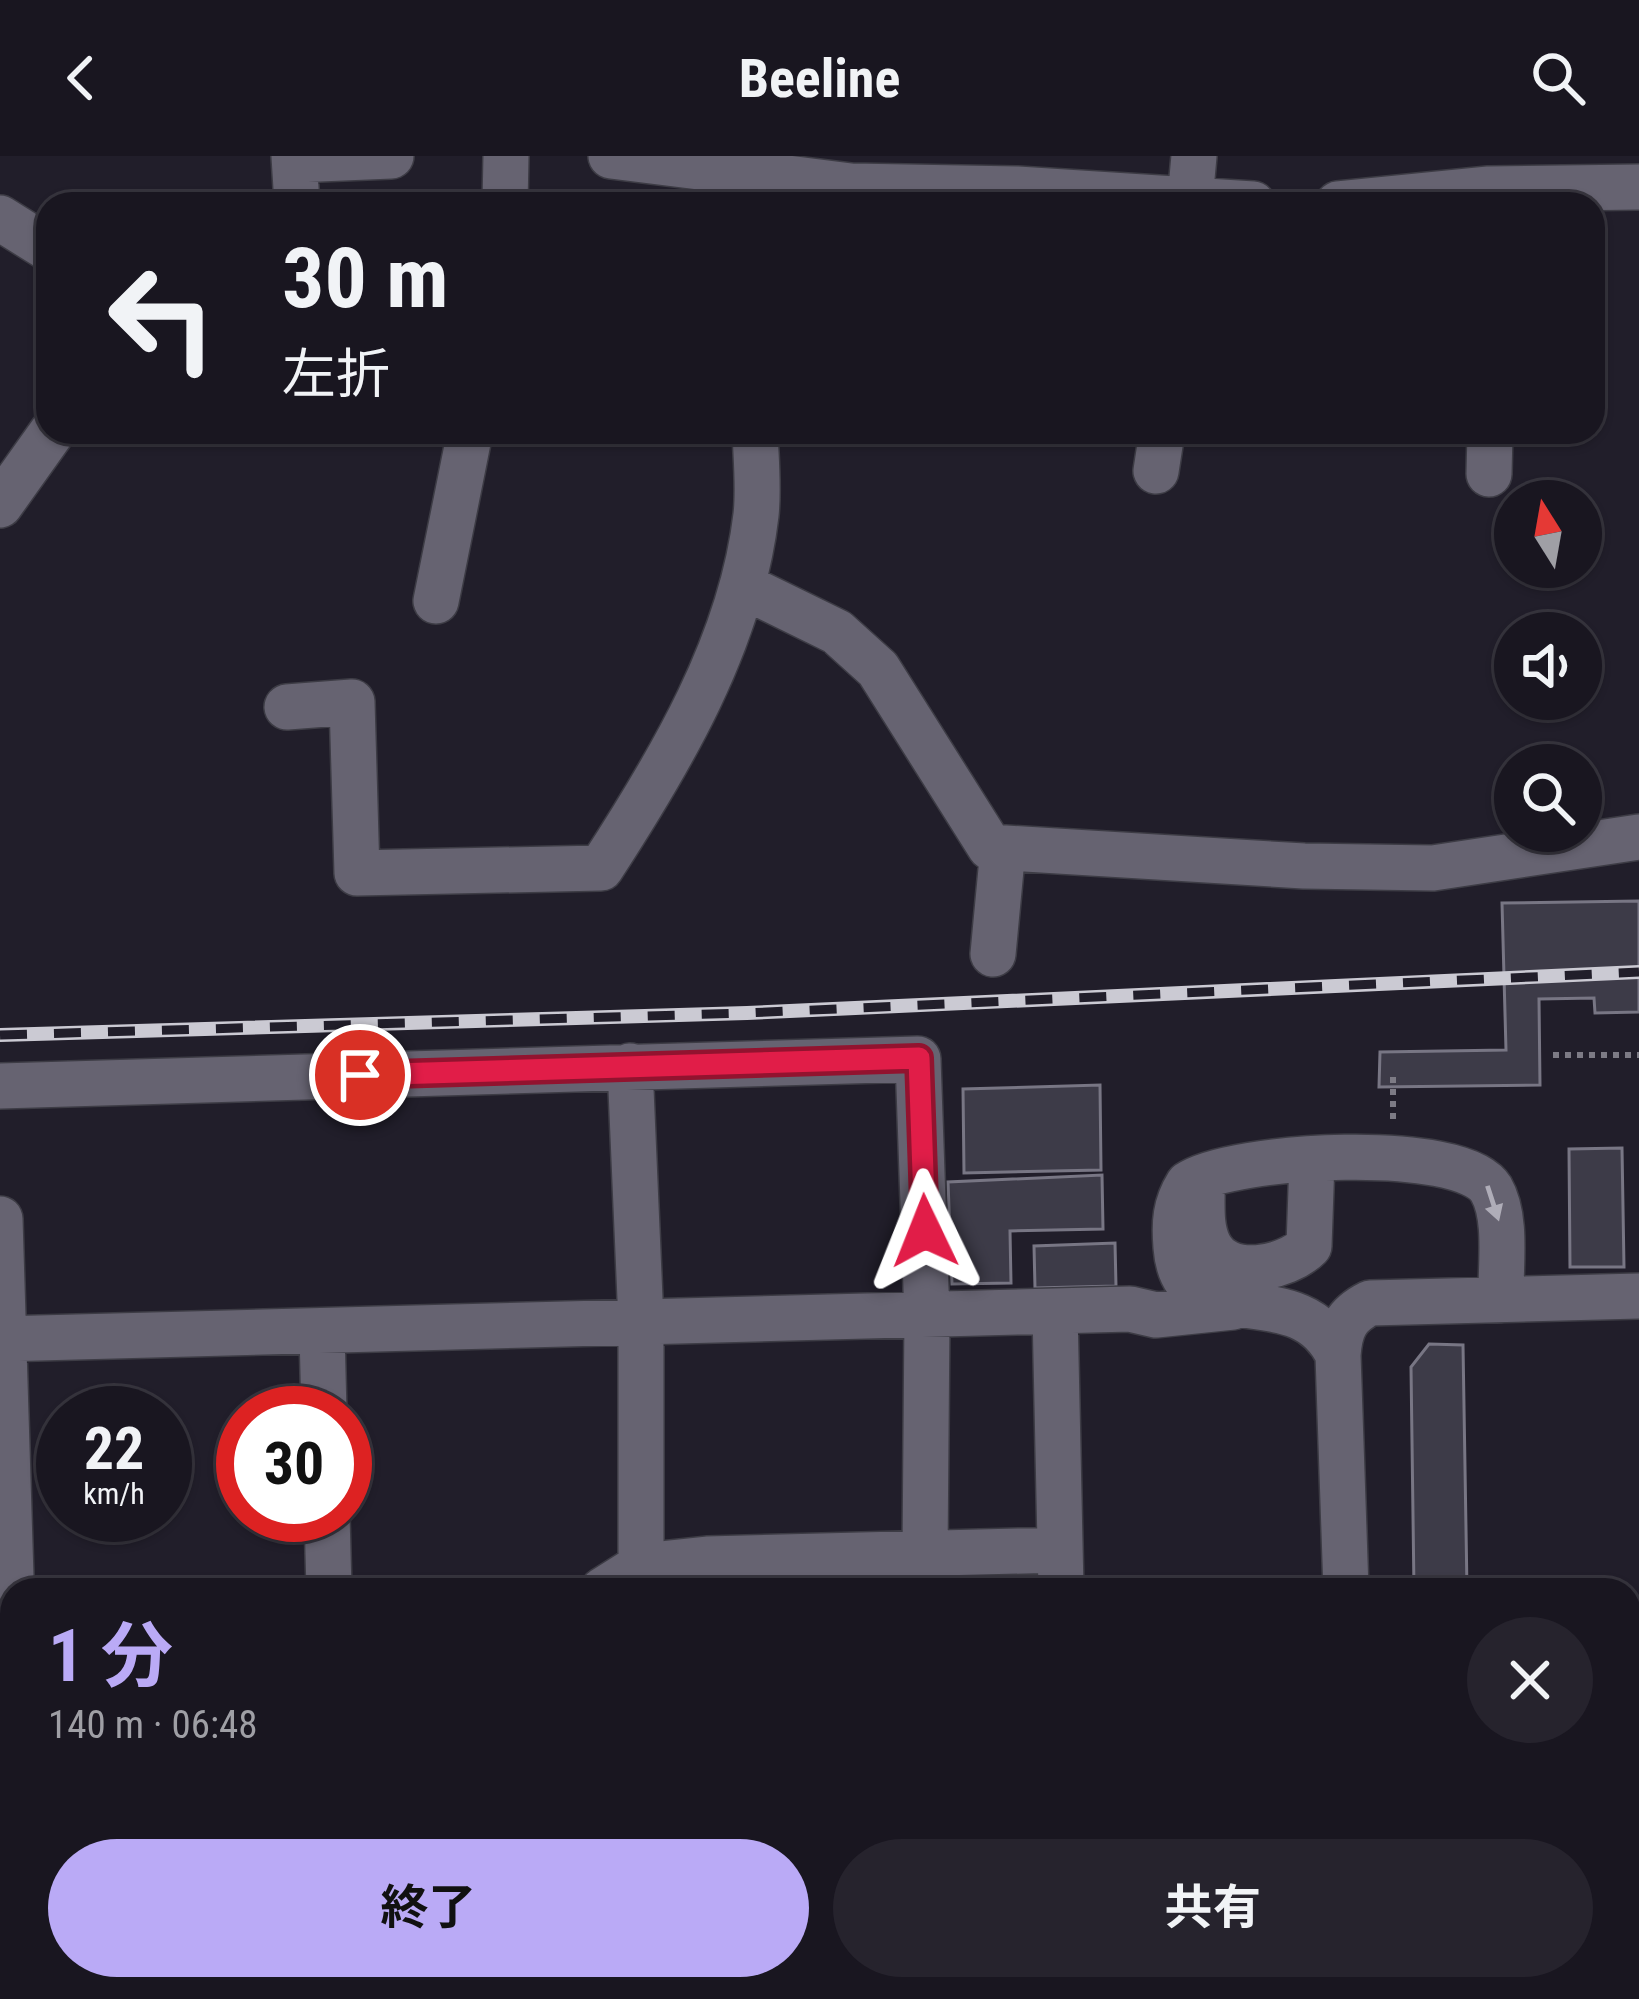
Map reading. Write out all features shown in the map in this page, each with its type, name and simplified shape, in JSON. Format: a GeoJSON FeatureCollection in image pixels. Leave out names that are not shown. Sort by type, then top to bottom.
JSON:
{"type":"FeatureCollection","features":[{"type":"Feature","properties":{"kind":"street"},"geometry":{"type":"LineString","coordinates":[[295,173],[391,156]]}},
{"type":"Feature","properties":{"kind":"street"},"geometry":{"type":"LineString","coordinates":[[505,192],[506,156]]}},
{"type":"Feature","properties":{"kind":"street"},"geometry":{"type":"LineString","coordinates":[[611,156],[672,159],[750,189],[852,171],[1192,178]]}},
{"type":"Feature","properties":{"kind":"street"},"geometry":{"type":"LineString","coordinates":[[1427,192],[1479,185],[1639,187]]}},
{"type":"Feature","properties":{"kind":"street"},"geometry":{"type":"LineString","coordinates":[[0,218],[36,240]]}},
{"type":"Feature","properties":{"kind":"street"},"geometry":{"type":"LineString","coordinates":[[0,506],[44,444]]}},
{"type":"Feature","properties":{"kind":"street"},"geometry":{"type":"LineString","coordinates":[[436,601],[468,444]]}},
{"type":"Feature","properties":{"kind":"street"},"geometry":{"type":"LineString","coordinates":[[287,707],[352,702],[357,873],[601,868],[664,770],[743,586],[757,512],[755,444]]}},
{"type":"Feature","properties":{"kind":"street"},"geometry":{"type":"LineString","coordinates":[[743,586],[837,632],[878,669],[990,847],[1304,866],[1433,868],[1639,837]]}},
{"type":"Feature","properties":{"kind":"street"},"geometry":{"type":"LineString","coordinates":[[993,954],[1003,848]]}},
{"type":"Feature","properties":{"kind":"street"},"geometry":{"type":"LineString","coordinates":[[0,1086],[919,1058],[928,1317],[926,1554]]}},
{"type":"Feature","properties":{"kind":"street"},"geometry":{"type":"LineString","coordinates":[[630,1066],[649,1578],[707,1559],[926,1554],[1061,1570],[1055,1311]]}},
{"type":"Feature","properties":{"kind":"street"},"geometry":{"type":"LineString","coordinates":[[1202,1174],[1203,1226],[1217,1256],[1234,1265],[1280,1264],[1309,1246],[1312,1161]]}},
{"type":"Feature","properties":{"kind":"street"},"geometry":{"type":"LineString","coordinates":[[1130,1309],[1164,1288],[1177,1265],[1179,1199],[1202,1174],[1244,1162],[1444,1162],[1479,1175],[1492,1190],[1499,1215],[1501,1300]]}},
{"type":"Feature","properties":{"kind":"street"},"geometry":{"type":"LineString","coordinates":[[0,1219],[10,1578]]}},
{"type":"Feature","properties":{"kind":"street"},"geometry":{"type":"LineString","coordinates":[[1177,1265],[1194,1288],[1234,1307]]}},
{"type":"Feature","properties":{"kind":"street"},"geometry":{"type":"LineString","coordinates":[[1346,1578],[1338,1355],[1344,1322],[1370,1303],[1639,1296]]}},
{"type":"Feature","properties":{"kind":"street"},"geometry":{"type":"LineString","coordinates":[[3,1339],[1130,1309],[1156,1315],[1268,1305],[1317,1322],[1338,1355]]}},
{"type":"Feature","properties":{"kind":"street"},"geometry":{"type":"LineString","coordinates":[[322,1333],[323,1386]]}},
{"type":"Feature","properties":{"kind":"street"},"geometry":{"type":"LineString","coordinates":[[328,1542],[329,1578]]}},
{"type":"Feature","properties":{"kind":"path"},"geometry":{"type":"LineString","coordinates":[[1553,1055],[1639,1055]]}},
{"type":"Feature","properties":{"kind":"path"},"geometry":{"type":"LineString","coordinates":[[1393,1075],[1393,1124]]}},
{"type":"Feature","properties":{"kind":"building"},"geometry":{"type":"Polygon","coordinates":[[[1639,901],[1639,1012],[1595,1013],[1594,998],[1539,999],[1540,1085],[1379,1087],[1380,1052],[1506,1050],[1502,903],[1639,901]]]}},
{"type":"Feature","properties":{"kind":"building"},"geometry":{"type":"Polygon","coordinates":[[[1100,1085],[1101,1170],[964,1173],[963,1089],[1100,1085]]]}},
{"type":"Feature","properties":{"kind":"building"},"geometry":{"type":"Polygon","coordinates":[[[1622,1148],[1624,1267],[1570,1267],[1569,1149],[1622,1148]]]}},
{"type":"Feature","properties":{"kind":"building"},"geometry":{"type":"Polygon","coordinates":[[[1102,1175],[1103,1229],[1010,1231],[1011,1283],[952,1284],[948,1182],[1102,1175]]]}},
{"type":"Feature","properties":{"kind":"building"},"geometry":{"type":"Polygon","coordinates":[[[1115,1243],[1116,1286],[1035,1288],[1034,1246],[1115,1243]]]}},
{"type":"Feature","properties":{"kind":"building"},"geometry":{"type":"Polygon","coordinates":[[[1429,1344],[1463,1345],[1467,1578],[1414,1578],[1411,1367],[1429,1344]]]}},
{"type":"Feature","properties":{"kind":"railway"},"geometry":{"type":"LineString","coordinates":[[0,1035],[747,1013],[1639,972]]}},
{"type":"Feature","properties":{"kind":"route"},"geometry":{"type":"LineString","coordinates":[[360,1075],[919,1058],[925,1231]]}}]}
